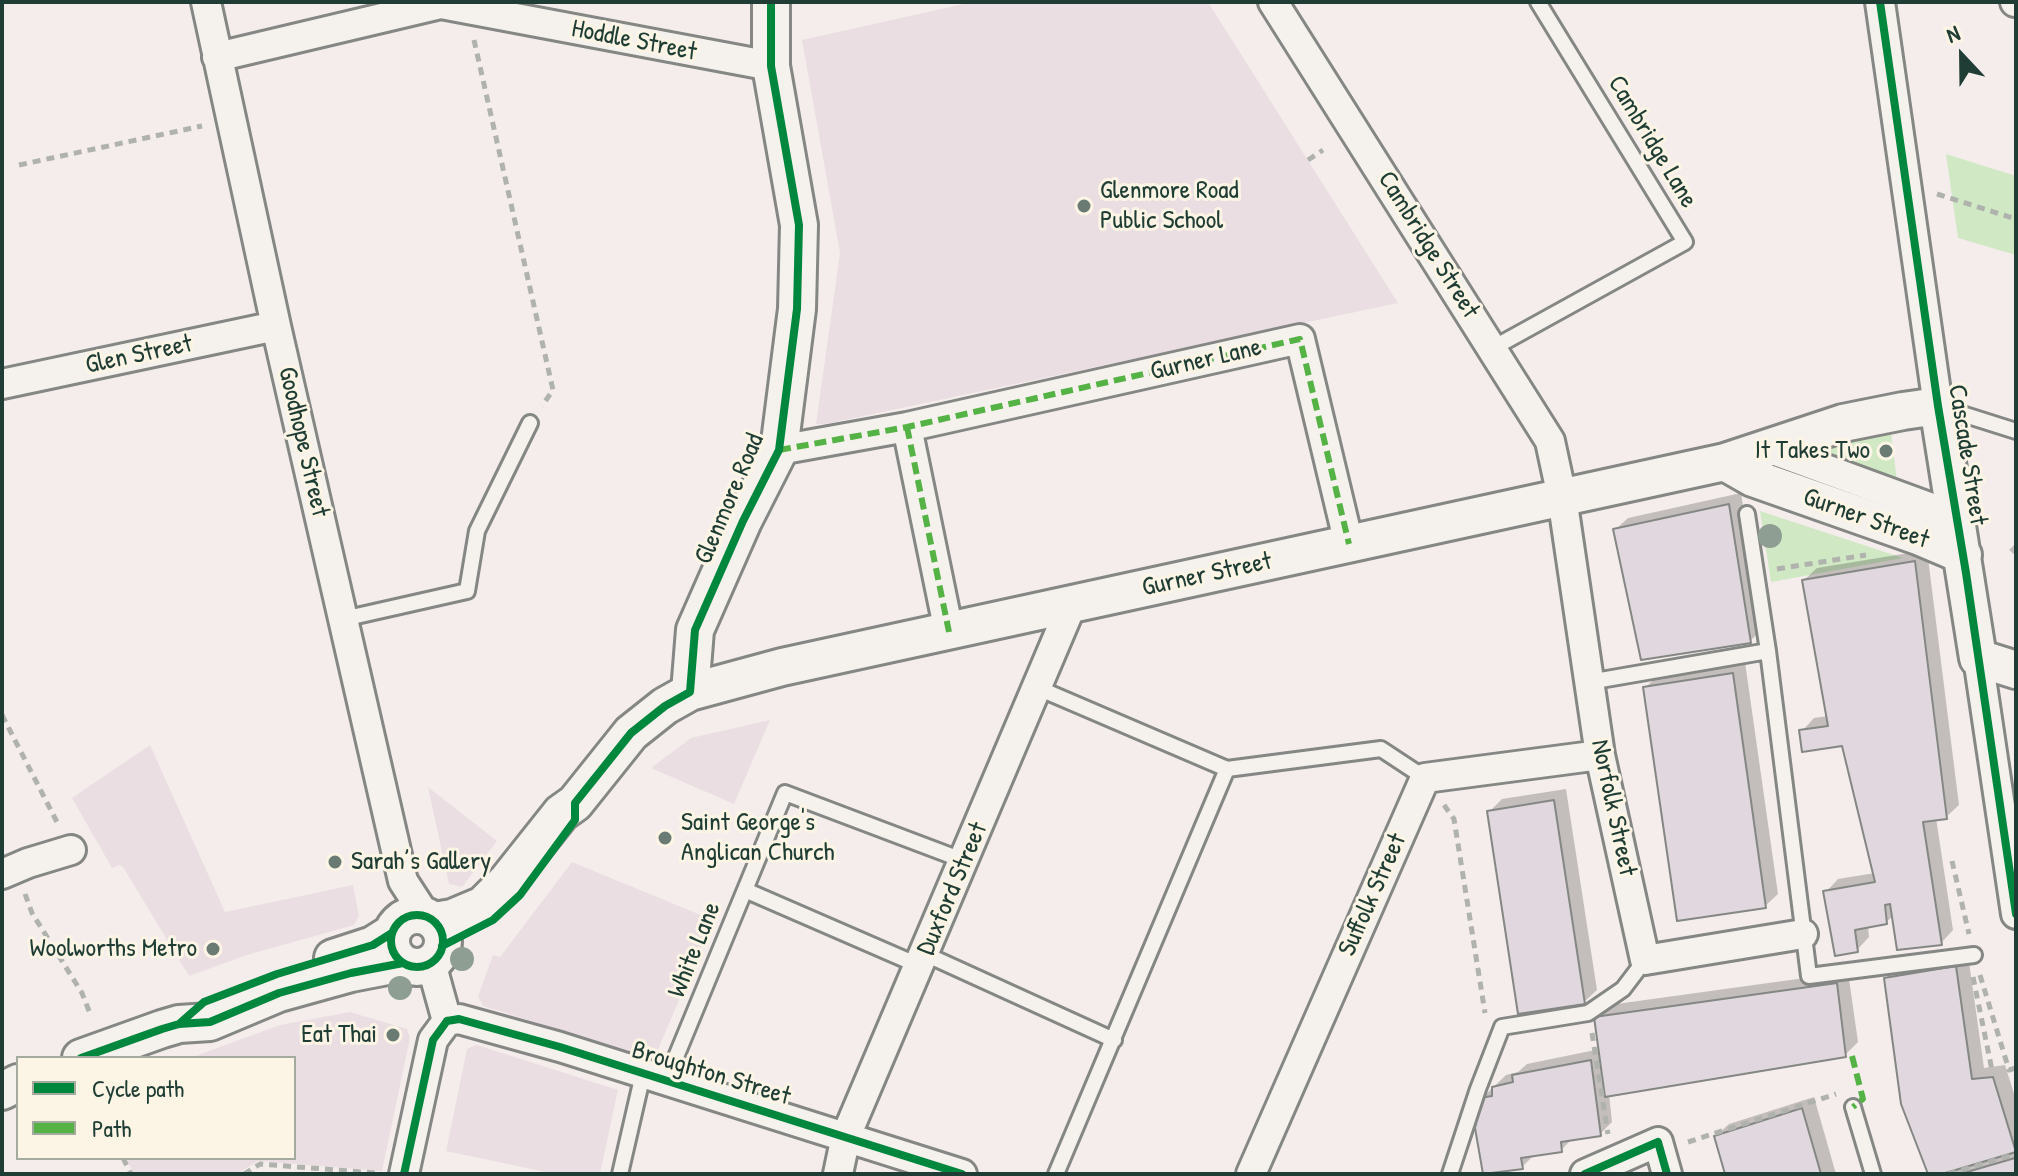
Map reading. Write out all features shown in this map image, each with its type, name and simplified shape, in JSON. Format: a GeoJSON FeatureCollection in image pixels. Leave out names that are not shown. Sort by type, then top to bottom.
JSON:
{"type":"FeatureCollection","features":[{"type":"Feature","properties":{"kind":"street","name":"Goodhope Street"},"geometry":{"type":"LineString","coordinates":[[206,2],[276,326],[417,942]]}},
{"type":"Feature","properties":{"kind":"street","name":"Glenmore Road"},"geometry":{"type":"LineString","coordinates":[[690,692],[695,630],[743,521],[779,450],[797,309],[799,225],[771,66],[771,2]]}},
{"type":"Feature","properties":{"kind":"street","name":"Cambridge Street"},"geometry":{"type":"LineString","coordinates":[[1273,2],[1550,441],[1562,497]]}},
{"type":"Feature","properties":{"kind":"street","name":"Cascade Street"},"geometry":{"type":"LineString","coordinates":[[1880,2],[1938,406],[2015,896]]}},
{"type":"Feature","properties":{"kind":"street","name":"Hoddle Street"},"geometry":{"type":"LineString","coordinates":[[217,57],[441,4],[771,66]]}},
{"type":"Feature","properties":{"kind":"street","name":"Glen Street"},"geometry":{"type":"LineString","coordinates":[[2,384],[276,326]]}},
{"type":"Feature","properties":{"kind":"street","name":"Gurner Lane"},"geometry":{"type":"LineString","coordinates":[[779,450],[907,427],[1300,339],[1349,544]]}},
{"type":"Feature","properties":{"kind":"street","name":"Gurner Street"},"geometry":{"type":"LineString","coordinates":[[690,692],[782,667],[1725,462],[1843,423],[1938,406]]}},
{"type":"Feature","properties":{"kind":"street"},"geometry":{"type":"LineString","coordinates":[[907,427],[949,632]]}},
{"type":"Feature","properties":{"kind":"street"},"geometry":{"type":"LineString","coordinates":[[1768,448],[1956,517]]}},
{"type":"Feature","properties":{"kind":"street","name":"Gurner Street"},"geometry":{"type":"LineString","coordinates":[[1725,462],[1753,478],[1963,555]]}},
{"type":"Feature","properties":{"kind":"street","name":"Norfolk Street"},"geometry":{"type":"LineString","coordinates":[[1562,497],[1600,755],[1645,960]]}},
{"type":"Feature","properties":{"kind":"street","name":"Duxford Street"},"geometry":{"type":"LineString","coordinates":[[838,1174],[846,1136],[1072,604]]}},
{"type":"Feature","properties":{"kind":"street"},"geometry":{"type":"LineString","coordinates":[[1978,658],[2016,670]]}},
{"type":"Feature","properties":{"kind":"street"},"geometry":{"type":"LineString","coordinates":[[87,1056],[179,1024],[210,1022],[279,993],[351,973],[417,942],[467,936],[493,920],[520,895],[575,820],[575,803],[646,718],[690,692]]}},
{"type":"Feature","properties":{"kind":"street"},"geometry":{"type":"LineString","coordinates":[[1425,778],[1600,755]]}},
{"type":"Feature","properties":{"kind":"street","name":"Suffolk Street"},"geometry":{"type":"LineString","coordinates":[[1251,1174],[1425,778]]}},
{"type":"Feature","properties":{"kind":"street"},"geometry":{"type":"LineString","coordinates":[[8,871],[71,850]]}},
{"type":"Feature","properties":{"kind":"street"},"geometry":{"type":"LineString","coordinates":[[1645,960],[1803,934]]}},
{"type":"Feature","properties":{"kind":"street"},"geometry":{"type":"LineString","coordinates":[[404,1174],[433,1040],[443,1009],[417,942]]}},
{"type":"Feature","properties":{"kind":"street","name":"Broughton Street"},"geometry":{"type":"LineString","coordinates":[[443,1009],[459,1019],[962,1174]]}},
{"type":"Feature","properties":{"kind":"street"},"geometry":{"type":"LineString","coordinates":[[1585,1174],[1613,1162],[1662,1156]]}},
{"type":"Feature","properties":{"kind":"lane","name":"Cambridge Lane"},"geometry":{"type":"LineString","coordinates":[[1493,348],[1685,242],[1538,2]]}},
{"type":"Feature","properties":{"kind":"lane"},"geometry":{"type":"LineString","coordinates":[[1938,406],[2016,431]]}},
{"type":"Feature","properties":{"kind":"lane"},"geometry":{"type":"LineString","coordinates":[[343,619],[467,591],[477,531],[530,423]]}},
{"type":"Feature","properties":{"kind":"lane"},"geometry":{"type":"LineString","coordinates":[[1747,514],[1768,651],[1809,976],[1973,962]]}},
{"type":"Feature","properties":{"kind":"lane"},"geometry":{"type":"LineString","coordinates":[[1589,682],[1768,651]]}},
{"type":"Feature","properties":{"kind":"lane"},"geometry":{"type":"LineString","coordinates":[[1038,688],[1227,769],[1381,749],[1425,778]]}},
{"type":"Feature","properties":{"kind":"lane"},"geometry":{"type":"LineString","coordinates":[[1056,1174],[1227,769]]}},
{"type":"Feature","properties":{"kind":"lane","name":"White Lane"},"geometry":{"type":"LineString","coordinates":[[620,1174],[655,1078],[745,890],[785,793],[965,861]]}},
{"type":"Feature","properties":{"kind":"lane"},"geometry":{"type":"LineString","coordinates":[[745,890],[1114,1040]]}},
{"type":"Feature","properties":{"kind":"lane"},"geometry":{"type":"LineString","coordinates":[[1450,1174],[1502,1027],[1588,1013],[1623,989],[1645,960]]}},
{"type":"Feature","properties":{"kind":"lane"},"geometry":{"type":"LineString","coordinates":[[1853,1107],[1873,1174]]}},
{"type":"Feature","properties":{"kind":"path"},"geometry":{"type":"LineString","coordinates":[[467,9],[553,390]]}},
{"type":"Feature","properties":{"kind":"path"},"geometry":{"type":"LineString","coordinates":[[19,165],[231,120]]}},
{"type":"Feature","properties":{"kind":"path"},"geometry":{"type":"LineString","coordinates":[[1308,160],[1323,150]]}},
{"type":"Feature","properties":{"kind":"path"},"geometry":{"type":"LineString","coordinates":[[1957,201],[2016,219]]}},
{"type":"Feature","properties":{"kind":"path"},"geometry":{"type":"LineString","coordinates":[[1755,572],[1872,554]]}},
{"type":"Feature","properties":{"kind":"path"},"geometry":{"type":"LineString","coordinates":[[2,715],[71,850]]}},
{"type":"Feature","properties":{"kind":"path"},"geometry":{"type":"LineString","coordinates":[[1425,778],[1454,819],[1486,1018],[1502,1027]]}},
{"type":"Feature","properties":{"kind":"path"},"geometry":{"type":"LineString","coordinates":[[8,871],[82,993],[91,1016]]}},
{"type":"Feature","properties":{"kind":"path"},"geometry":{"type":"LineString","coordinates":[[1973,962],[1992,1070]]}},
{"type":"Feature","properties":{"kind":"path"},"geometry":{"type":"LineString","coordinates":[[1593,1043],[1613,1162]]}},
{"type":"Feature","properties":{"kind":"path"},"geometry":{"type":"LineString","coordinates":[[1662,1156],[1836,1092],[1838,1099],[1853,1107]]}},
{"type":"Feature","properties":{"kind":"path"},"geometry":{"type":"LineString","coordinates":[[1948,1174],[2016,1154]]}},
{"type":"Feature","properties":{"kind":"path"},"geometry":{"type":"LineString","coordinates":[[244,1174],[260,1164],[388,1174]]}},
{"type":"Feature","properties":{"kind":"shaded area","name":"Glenmore Road Public School"},"geometry":{"type":"Polygon","coordinates":[[[972,2],[1208,2],[1398,303],[816,424],[840,253],[802,40],[972,2]]]}},
{"type":"Feature","properties":{"kind":"shaded area"},"geometry":{"type":"Polygon","coordinates":[[[770,720],[734,804],[651,768],[691,738],[770,720]]]}},
{"type":"Feature","properties":{"kind":"shaded area"},"geometry":{"type":"Polygon","coordinates":[[[150,745],[225,912],[353,885],[359,916],[354,925],[247,955],[189,976],[123,867],[112,868],[72,798],[150,745]]]}},
{"type":"Feature","properties":{"kind":"shaded area"},"geometry":{"type":"Polygon","coordinates":[[[428,787],[497,841],[462,887],[449,884],[428,787]]]}},
{"type":"Feature","properties":{"kind":"shaded area"},"geometry":{"type":"Polygon","coordinates":[[[572,862],[713,920],[654,1059],[483,1006],[478,996],[493,955],[500,957],[572,862]]]}},
{"type":"Feature","properties":{"kind":"shaded area"},"geometry":{"type":"Polygon","coordinates":[[[350,1012],[407,1029],[410,1038],[382,1171],[258,1161],[237,1174],[134,1174],[127,1160],[296,1160],[296,1056],[195,1056],[280,1025],[350,1012]]]}},
{"type":"Feature","properties":{"kind":"shaded area"},"geometry":{"type":"Polygon","coordinates":[[[477,1045],[618,1090],[600,1174],[555,1174],[446,1151],[467,1049],[477,1045]]]}},
{"type":"Feature","properties":{"kind":"green space"},"geometry":{"type":"Polygon","coordinates":[[[1946,154],[2016,176],[2016,255],[1958,238],[1946,154]]]}},
{"type":"Feature","properties":{"kind":"green space"},"geometry":{"type":"Polygon","coordinates":[[[1890,424],[1897,481],[1803,448],[1890,424]]]}},
{"type":"Feature","properties":{"kind":"green space"},"geometry":{"type":"Polygon","coordinates":[[[1760,511],[1903,558],[1771,582],[1760,511]]]}},
{"type":"Feature","properties":{"kind":"building"},"geometry":{"type":"Polygon","coordinates":[[[1729,504],[1751,643],[1641,660],[1613,529],[1729,504]]]}},
{"type":"Feature","properties":{"kind":"building"},"geometry":{"type":"Polygon","coordinates":[[[1915,561],[1947,819],[1923,822],[1942,945],[1897,950],[1890,904],[1885,905],[1887,924],[1855,930],[1858,952],[1835,956],[1823,891],[1875,882],[1842,746],[1802,752],[1799,730],[1828,726],[1802,580],[1915,561]]]}},
{"type":"Feature","properties":{"kind":"building"},"geometry":{"type":"Polygon","coordinates":[[[1733,673],[1766,908],[1677,921],[1643,687],[1733,673]]]}},
{"type":"Feature","properties":{"kind":"building"},"geometry":{"type":"Polygon","coordinates":[[[1554,800],[1585,1004],[1518,1014],[1487,811],[1554,800]]]}},
{"type":"Feature","properties":{"kind":"building"},"geometry":{"type":"Polygon","coordinates":[[[1956,966],[1972,1079],[1993,1077],[2016,1152],[1942,1174],[1928,1174],[1901,1104],[1884,978],[1956,966]]]}},
{"type":"Feature","properties":{"kind":"building"},"geometry":{"type":"Polygon","coordinates":[[[1837,983],[1846,1057],[1605,1097],[1594,1017],[1837,983]]]}},
{"type":"Feature","properties":{"kind":"building"},"geometry":{"type":"Polygon","coordinates":[[[1591,1060],[1601,1136],[1561,1142],[1562,1152],[1521,1158],[1523,1169],[1483,1174],[1475,1128],[1479,1098],[1492,1096],[1492,1087],[1513,1082],[1512,1075],[1591,1060]]]}},
{"type":"Feature","properties":{"kind":"building"},"geometry":{"type":"Polygon","coordinates":[[[1802,1108],[1821,1174],[1725,1174],[1714,1136],[1802,1108]]]}},
{"type":"Feature","properties":{"kind":"building"},"geometry":{"type":"Polygon","coordinates":[[[2015,1158],[2016,1174],[1960,1174],[2015,1158]]]}},
{"type":"Feature","properties":{"kind":"marked path"},"geometry":{"type":"LineString","coordinates":[[779,450],[907,427],[1300,339],[1349,544]]}},
{"type":"Feature","properties":{"kind":"marked path"},"geometry":{"type":"LineString","coordinates":[[907,427],[949,632]]}},
{"type":"Feature","properties":{"kind":"marked path"},"geometry":{"type":"LineString","coordinates":[[1852,1056],[1863,1099],[1853,1107]]}},
{"type":"Feature","properties":{"kind":"cycle path"},"geometry":{"type":"LineString","coordinates":[[442,946],[493,920],[520,895],[575,820],[575,803],[631,733],[665,706],[690,692],[695,630],[743,521],[779,450],[797,309],[799,225],[771,66],[771,2]]}},
{"type":"Feature","properties":{"kind":"cycle path"},"geometry":{"type":"LineString","coordinates":[[1880,2],[2016,914]]}},
{"type":"Feature","properties":{"kind":"cycle path"},"geometry":{"type":"LineString","coordinates":[[417,915],[435,923],[443,941],[435,959],[417,967],[399,959],[391,941],[399,923],[417,915]]}},
{"type":"Feature","properties":{"kind":"cycle path"},"geometry":{"type":"LineString","coordinates":[[179,1024],[204,1002],[277,974],[373,945],[392,933]]}},
{"type":"Feature","properties":{"kind":"cycle path"},"geometry":{"type":"LineString","coordinates":[[87,1056],[179,1024],[210,1022],[279,993],[351,973],[403,963]]}},
{"type":"Feature","properties":{"kind":"cycle path"},"geometry":{"type":"LineString","coordinates":[[447,1021],[459,1019],[560,1047],[962,1174]]}},
{"type":"Feature","properties":{"kind":"cycle path"},"geometry":{"type":"LineString","coordinates":[[404,1174],[433,1040],[447,1021]]}},
{"type":"Feature","properties":{"kind":"cycle path"},"geometry":{"type":"LineString","coordinates":[[1585,1174],[1658,1142],[1667,1174]]}},
{"type":"Feature","properties":{"kind":"place","name":"Glenmore Road Public School"},"geometry":{"type":"Point","coordinates":[1084,206]}},
{"type":"Feature","properties":{"kind":"place","name":"It Takes Two"},"geometry":{"type":"Point","coordinates":[1886,451]}},
{"type":"Feature","properties":{"kind":"place","name":"Saint George's Anglican Church"},"geometry":{"type":"Point","coordinates":[665,838]}},
{"type":"Feature","properties":{"kind":"place","name":"Sarah’s Gallery"},"geometry":{"type":"Point","coordinates":[335,862]}},
{"type":"Feature","properties":{"kind":"place","name":"Woolworths Metro"},"geometry":{"type":"Point","coordinates":[213,949]}},
{"type":"Feature","properties":{"kind":"place","name":"Eat Thai"},"geometry":{"type":"Point","coordinates":[393,1035]}}]}
